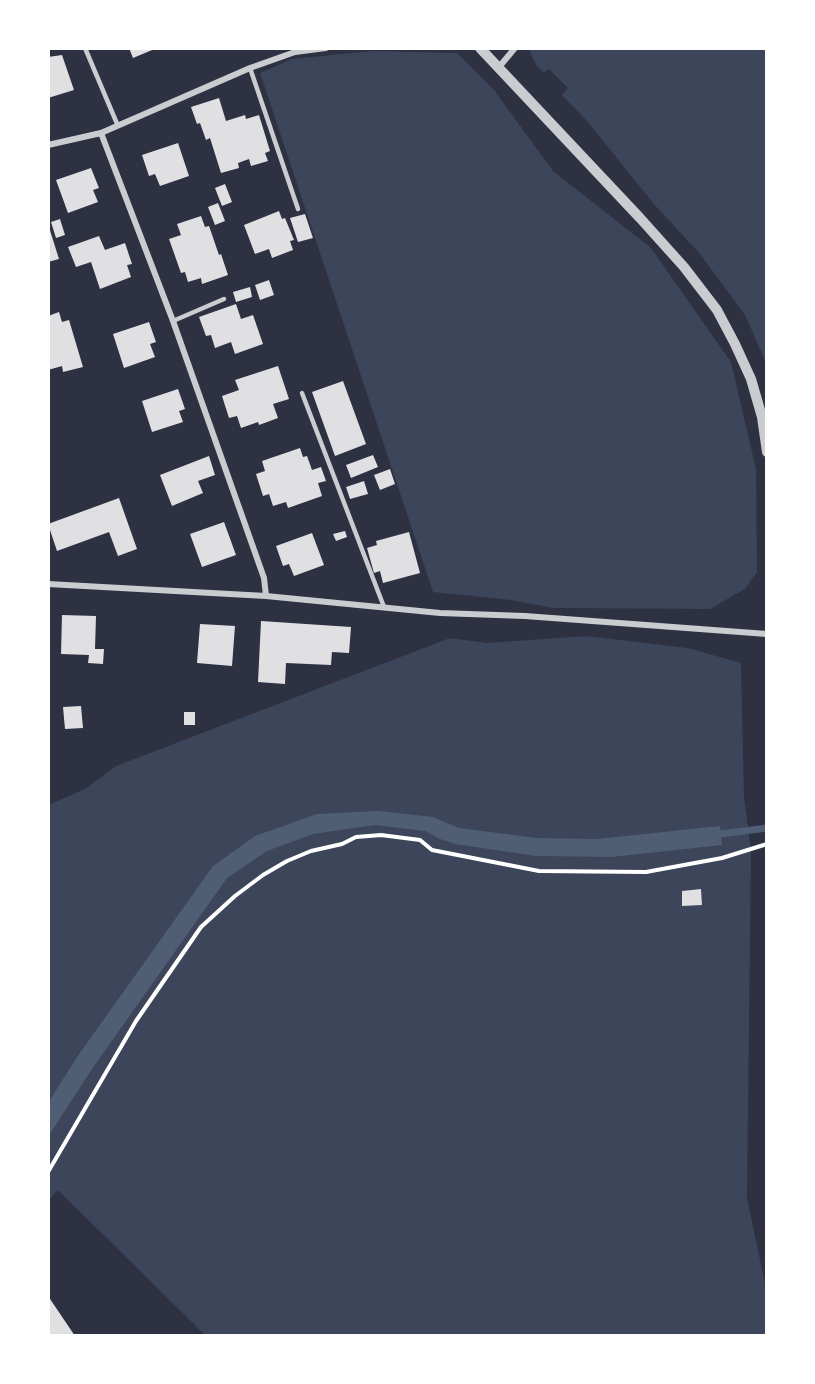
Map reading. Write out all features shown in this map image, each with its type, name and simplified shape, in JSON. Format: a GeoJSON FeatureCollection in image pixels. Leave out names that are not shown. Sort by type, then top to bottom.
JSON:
{"type":"FeatureCollection","features":[{"type":"Feature","properties":{"kind":"street"},"geometry":{"type":"LineString","coordinates":[[48,145],[102,133],[250,68],[295,52],[326,48]]}},
{"type":"Feature","properties":{"kind":"street"},"geometry":{"type":"LineString","coordinates":[[480,48],[684,267],[717,310],[751,379],[762,417],[767,452]]}},
{"type":"Feature","properties":{"kind":"street"},"geometry":{"type":"LineString","coordinates":[[499,67],[515,48]]}},
{"type":"Feature","properties":{"kind":"street"},"geometry":{"type":"LineString","coordinates":[[102,133],[173,321],[264,578],[266,596]]}},
{"type":"Feature","properties":{"kind":"street"},"geometry":{"type":"LineString","coordinates":[[48,575],[49,584],[266,596],[440,613],[767,634]]}},
{"type":"Feature","properties":{"kind":"lane"},"geometry":{"type":"LineString","coordinates":[[85,48],[118,126]]}},
{"type":"Feature","properties":{"kind":"lane"},"geometry":{"type":"LineString","coordinates":[[250,68],[298,209]]}},
{"type":"Feature","properties":{"kind":"lane"},"geometry":{"type":"LineString","coordinates":[[173,321],[224,299]]}},
{"type":"Feature","properties":{"kind":"lane"},"geometry":{"type":"LineString","coordinates":[[302,393],[384,607]]}},
{"type":"Feature","properties":{"kind":"path"},"geometry":{"type":"LineString","coordinates":[[48,1172],[136,1021],[201,927],[235,896],[287,861],[311,851],[342,844],[356,837],[381,835],[420,840],[432,850],[539,870],[646,872],[722,858],[767,844]]}},
{"type":"Feature","properties":{"kind":"shaded area"},"geometry":{"type":"Polygon","coordinates":[[[528,48],[767,48],[767,365],[745,315],[700,254],[653,203],[588,122],[562,95],[568,88],[549,69],[544,73],[536,65],[528,48]]]}},
{"type":"Feature","properties":{"kind":"shaded area"},"geometry":{"type":"Polygon","coordinates":[[[372,51],[457,53],[494,90],[553,171],[651,248],[731,362],[756,469],[757,572],[745,589],[710,609],[553,608],[511,600],[433,592],[260,73],[292,59],[372,51]]]}},
{"type":"Feature","properties":{"kind":"shaded area"},"geometry":{"type":"Polygon","coordinates":[[[586,636],[688,648],[741,663],[744,796],[751,851],[747,1198],[767,1293],[767,1336],[206,1336],[58,1190],[48,1201],[48,805],[85,789],[116,766],[450,638],[487,643],[586,636]]]}},
{"type":"Feature","properties":{"kind":"shaded area"},"geometry":{"type":"Polygon","coordinates":[[[378,811],[433,817],[459,828],[537,838],[597,839],[720,826],[722,845],[612,857],[536,856],[455,844],[425,831],[375,825],[313,834],[267,851],[227,878],[92,1069],[48,1137],[48,1103],[77,1057],[213,866],[255,836],[317,814],[378,811]]]}},
{"type":"Feature","properties":{"kind":"building"},"geometry":{"type":"Polygon","coordinates":[[[129,48],[157,48],[133,58],[129,48]]]}},
{"type":"Feature","properties":{"kind":"building"},"geometry":{"type":"Polygon","coordinates":[[[62,55],[74,90],[48,98],[48,57],[62,55]]]}},
{"type":"Feature","properties":{"kind":"building"},"geometry":{"type":"Polygon","coordinates":[[[219,98],[226,121],[245,115],[246,119],[259,115],[270,151],[265,153],[268,161],[251,166],[249,159],[238,163],[239,168],[221,173],[210,138],[206,140],[191,107],[219,98]]]}},
{"type":"Feature","properties":{"kind":"building"},"geometry":{"type":"Polygon","coordinates":[[[178,143],[189,176],[160,186],[155,174],[149,176],[142,155],[178,143]]]}},
{"type":"Feature","properties":{"kind":"building"},"geometry":{"type":"Polygon","coordinates":[[[91,168],[99,188],[93,190],[98,202],[68,213],[56,180],[91,168]]]}},
{"type":"Feature","properties":{"kind":"building"},"geometry":{"type":"Polygon","coordinates":[[[225,184],[232,202],[222,206],[215,188],[225,184]]]}},
{"type":"Feature","properties":{"kind":"building"},"geometry":{"type":"Polygon","coordinates":[[[218,203],[225,221],[215,225],[208,207],[218,203]]]}},
{"type":"Feature","properties":{"kind":"building"},"geometry":{"type":"Polygon","coordinates":[[[279,211],[282,219],[285,218],[294,240],[290,241],[293,250],[272,258],[269,249],[255,254],[244,225],[279,211]]]}},
{"type":"Feature","properties":{"kind":"building"},"geometry":{"type":"Polygon","coordinates":[[[305,214],[313,238],[298,242],[290,218],[305,214]]]}},
{"type":"Feature","properties":{"kind":"building"},"geometry":{"type":"Polygon","coordinates":[[[201,216],[205,227],[209,226],[228,275],[202,284],[201,278],[188,282],[185,272],[181,273],[169,239],[181,235],[177,224],[201,216]]]}},
{"type":"Feature","properties":{"kind":"building"},"geometry":{"type":"Polygon","coordinates":[[[60,219],[65,235],[56,238],[51,222],[60,219]]]}},
{"type":"Feature","properties":{"kind":"building"},"geometry":{"type":"Polygon","coordinates":[[[48,224],[59,259],[48,262],[48,224]]]}},
{"type":"Feature","properties":{"kind":"building"},"geometry":{"type":"Polygon","coordinates":[[[99,236],[105,250],[125,243],[132,264],[127,265],[131,277],[100,289],[91,262],[76,267],[68,247],[99,236]]]}},
{"type":"Feature","properties":{"kind":"building"},"geometry":{"type":"Polygon","coordinates":[[[269,280],[274,295],[260,300],[255,285],[269,280]]]}},
{"type":"Feature","properties":{"kind":"building"},"geometry":{"type":"Polygon","coordinates":[[[250,287],[252,297],[236,302],[233,292],[250,287]]]}},
{"type":"Feature","properties":{"kind":"building"},"geometry":{"type":"Polygon","coordinates":[[[236,304],[241,319],[253,315],[263,344],[235,354],[231,342],[215,348],[211,335],[206,336],[199,317],[236,304]]]}},
{"type":"Feature","properties":{"kind":"building"},"geometry":{"type":"Polygon","coordinates":[[[59,312],[62,322],[69,320],[83,367],[63,372],[62,366],[48,370],[48,316],[59,312]]]}},
{"type":"Feature","properties":{"kind":"building"},"geometry":{"type":"Polygon","coordinates":[[[149,322],[156,342],[150,344],[155,357],[124,368],[113,334],[149,322]]]}},
{"type":"Feature","properties":{"kind":"building"},"geometry":{"type":"Polygon","coordinates":[[[278,366],[289,399],[273,404],[278,418],[259,425],[258,422],[241,428],[237,416],[229,418],[222,396],[239,390],[235,380],[278,366]]]}},
{"type":"Feature","properties":{"kind":"building"},"geometry":{"type":"Polygon","coordinates":[[[343,381],[366,444],[335,456],[312,392],[343,381]]]}},
{"type":"Feature","properties":{"kind":"building"},"geometry":{"type":"Polygon","coordinates":[[[178,389],[185,409],[179,411],[183,422],[152,432],[142,401],[178,389]]]}},
{"type":"Feature","properties":{"kind":"building"},"geometry":{"type":"Polygon","coordinates":[[[300,448],[303,457],[307,456],[312,470],[321,467],[326,481],[318,483],[322,496],[288,508],[286,502],[273,506],[269,494],[263,496],[256,474],[265,471],[262,461],[300,448]]]}},
{"type":"Feature","properties":{"kind":"building"},"geometry":{"type":"Polygon","coordinates":[[[373,455],[378,467],[351,478],[346,465],[373,455]]]}},
{"type":"Feature","properties":{"kind":"building"},"geometry":{"type":"Polygon","coordinates":[[[209,456],[215,475],[198,481],[203,493],[172,506],[160,475],[209,456]]]}},
{"type":"Feature","properties":{"kind":"building"},"geometry":{"type":"Polygon","coordinates":[[[390,469],[395,484],[380,490],[374,475],[390,469]]]}},
{"type":"Feature","properties":{"kind":"building"},"geometry":{"type":"Polygon","coordinates":[[[364,481],[368,494],[350,499],[346,487],[364,481]]]}},
{"type":"Feature","properties":{"kind":"building"},"geometry":{"type":"Polygon","coordinates":[[[119,498],[137,549],[118,556],[109,532],[57,551],[48,524],[119,498]]]}},
{"type":"Feature","properties":{"kind":"building"},"geometry":{"type":"Polygon","coordinates":[[[224,522],[236,555],[202,567],[190,534],[224,522]]]}},
{"type":"Feature","properties":{"kind":"building"},"geometry":{"type":"Polygon","coordinates":[[[345,531],[347,537],[336,541],[333,534],[345,531]]]}},
{"type":"Feature","properties":{"kind":"building"},"geometry":{"type":"Polygon","coordinates":[[[409,532],[420,573],[383,583],[380,571],[374,573],[367,548],[377,545],[376,541],[409,532]]]}},
{"type":"Feature","properties":{"kind":"building"},"geometry":{"type":"Polygon","coordinates":[[[312,533],[324,565],[294,576],[289,564],[283,566],[276,546],[312,533]]]}},
{"type":"Feature","properties":{"kind":"building"},"geometry":{"type":"Polygon","coordinates":[[[62,615],[96,616],[95,649],[104,649],[103,664],[88,663],[89,655],[61,654],[62,615]]]}},
{"type":"Feature","properties":{"kind":"building"},"geometry":{"type":"Polygon","coordinates":[[[261,621],[351,627],[349,653],[332,652],[331,665],[286,663],[285,684],[258,682],[261,621]]]}},
{"type":"Feature","properties":{"kind":"building"},"geometry":{"type":"Polygon","coordinates":[[[200,624],[235,626],[232,666],[197,663],[200,624]]]}},
{"type":"Feature","properties":{"kind":"building"},"geometry":{"type":"Polygon","coordinates":[[[81,706],[83,728],[65,729],[63,707],[81,706]]]}},
{"type":"Feature","properties":{"kind":"building"},"geometry":{"type":"Polygon","coordinates":[[[184,712],[195,712],[195,725],[184,725],[184,712]]]}},
{"type":"Feature","properties":{"kind":"building"},"geometry":{"type":"Polygon","coordinates":[[[701,889],[702,905],[682,906],[682,891],[701,889]]]}},
{"type":"Feature","properties":{"kind":"building"},"geometry":{"type":"Polygon","coordinates":[[[48,1296],[75,1336],[48,1336],[48,1296]]]}},
{"type":"Feature","properties":{"kind":"waterway"},"geometry":{"type":"LineString","coordinates":[[713,835],[767,828]]}}]}
